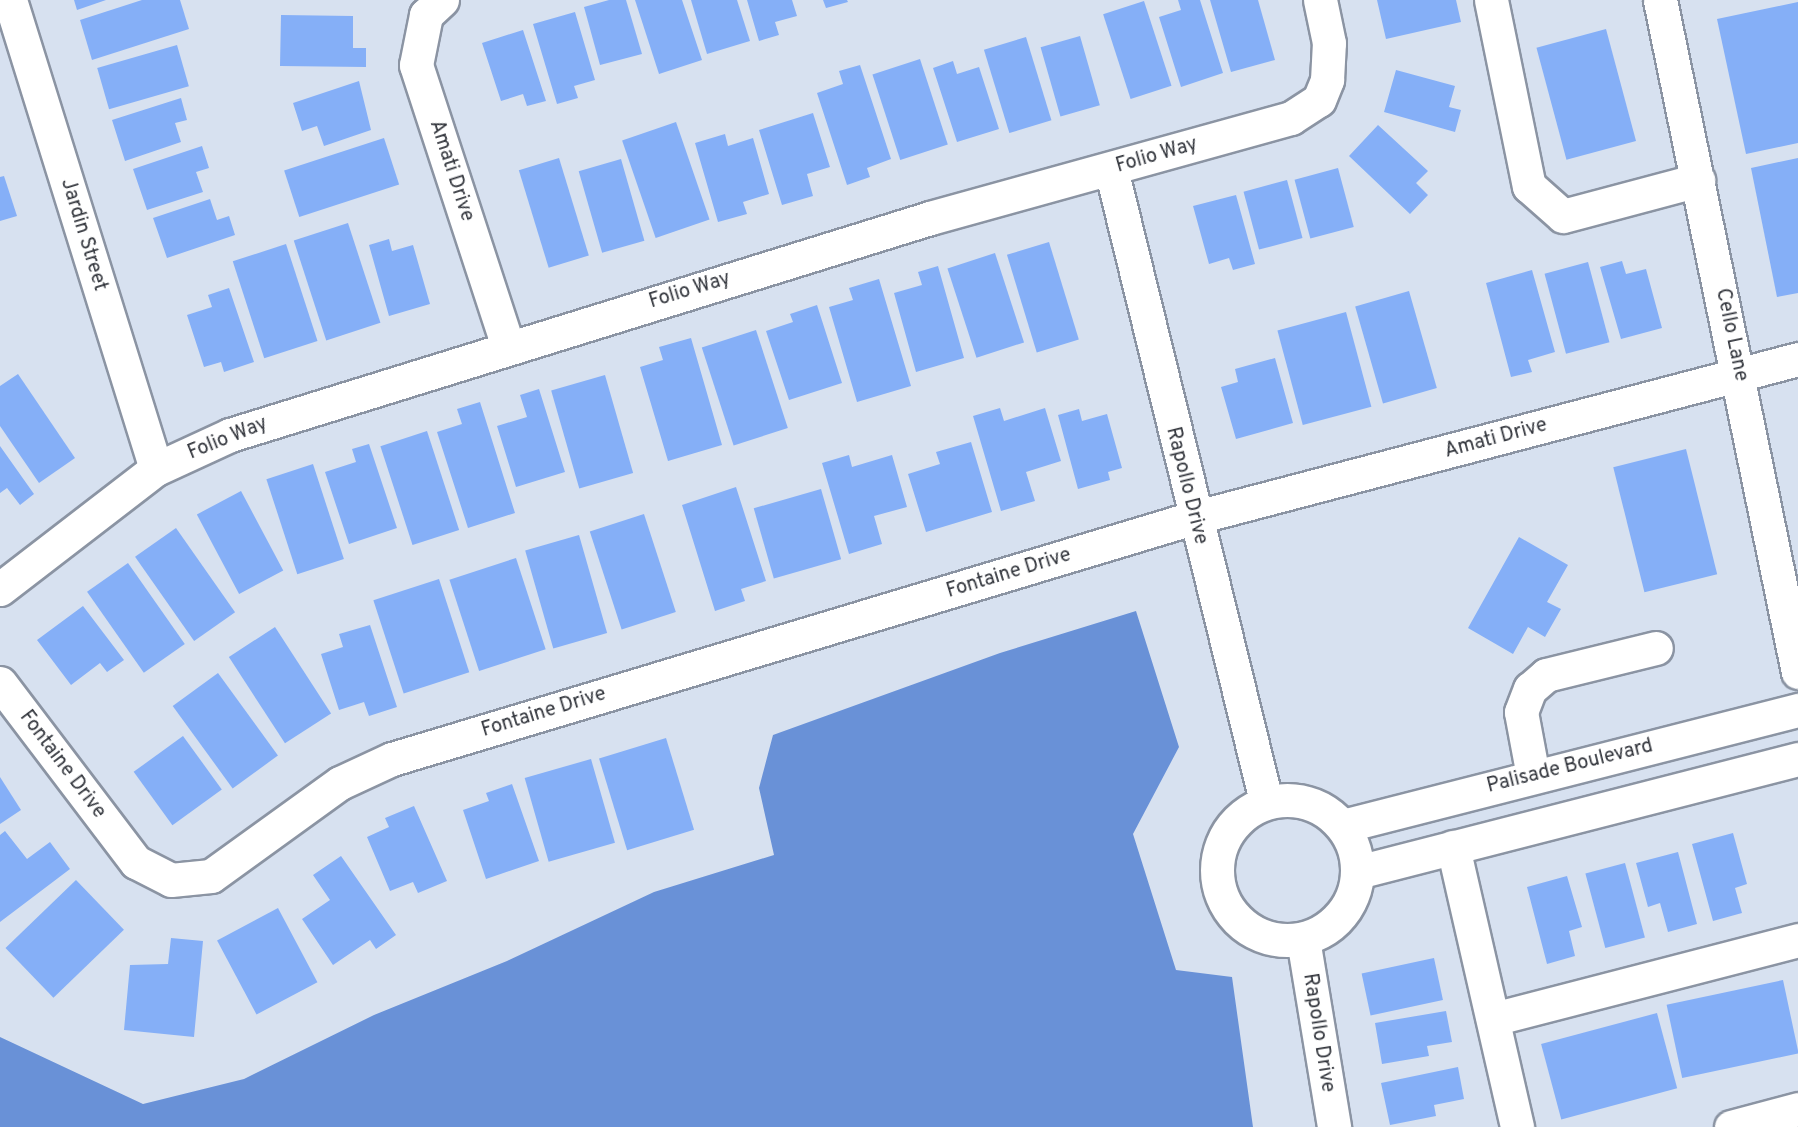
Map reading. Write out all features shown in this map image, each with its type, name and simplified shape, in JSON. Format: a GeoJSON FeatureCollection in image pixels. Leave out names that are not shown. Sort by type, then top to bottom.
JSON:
{"type":"FeatureCollection","features":[{"type":"Feature","properties":{"kind":"street","name":"Jardin Street"},"geometry":{"type":"LineString","coordinates":[[10,0],[156,469]]}},
{"type":"Feature","properties":{"kind":"street","name":"Amati Drive"},"geometry":{"type":"LineString","coordinates":[[442,0],[426,15],[416,65],[508,347]]}},
{"type":"Feature","properties":{"kind":"street","name":"Folio Way"},"geometry":{"type":"LineString","coordinates":[[0,588],[156,469],[230,435],[930,218],[1291,118],[1318,100],[1327,80],[1329,43],[1320,0]]}},
{"type":"Feature","properties":{"kind":"street"},"geometry":{"type":"LineString","coordinates":[[1491,0],[1529,186],[1563,216],[1698,180]]}},
{"type":"Feature","properties":{"kind":"street","name":"Cello Lane"},"geometry":{"type":"LineString","coordinates":[[1660,0],[1739,375],[1785,527],[1798,672]]}},
{"type":"Feature","properties":{"kind":"street","name":"Rapollo Drive"},"geometry":{"type":"LineString","coordinates":[[1111,169],[1194,518],[1266,801]]}},
{"type":"Feature","properties":{"kind":"street","name":"Amati Drive"},"geometry":{"type":"LineString","coordinates":[[1194,518],[1798,360]]}},
{"type":"Feature","properties":{"kind":"street","name":"Fontaine Drive"},"geometry":{"type":"LineString","coordinates":[[0,683],[136,862],[171,880],[211,876],[340,783],[392,759],[1194,518]]}},
{"type":"Feature","properties":{"kind":"street"},"geometry":{"type":"LineString","coordinates":[[1533,776],[1521,712],[1530,689],[1546,675],[1656,648]]}},
{"type":"Feature","properties":{"kind":"street","name":"Palisade Boulevard"},"geometry":{"type":"LineString","coordinates":[[1343,826],[1798,710]]}},
{"type":"Feature","properties":{"kind":"street"},"geometry":{"type":"LineString","coordinates":[[1358,872],[1798,759]]}},
{"type":"Feature","properties":{"kind":"street"},"geometry":{"type":"LineString","coordinates":[[1294,799],[1312,804],[1343,826],[1355,848],[1358,872],[1351,902],[1331,926],[1303,939],[1272,939],[1244,926],[1224,903],[1216,873],[1221,842],[1233,825],[1266,801],[1294,799]]}},
{"type":"Feature","properties":{"kind":"street"},"geometry":{"type":"LineString","coordinates":[[1453,847],[1517,1127]]}},
{"type":"Feature","properties":{"kind":"street","name":"Rapollo Drive"},"geometry":{"type":"LineString","coordinates":[[1303,939],[1334,1127]]}},
{"type":"Feature","properties":{"kind":"street"},"geometry":{"type":"LineString","coordinates":[[1492,1019],[1798,940]]}},
{"type":"Feature","properties":{"kind":"street"},"geometry":{"type":"LineString","coordinates":[[1731,1127],[1798,1108]]}},
{"type":"Feature","properties":{"kind":"water"},"geometry":{"type":"Polygon","coordinates":[[[1136,611],[1179,747],[1133,834],[1176,970],[1232,977],[1253,1127],[0,1127],[0,1037],[143,1104],[244,1079],[374,1015],[507,961],[654,892],[774,855],[759,788],[773,735],[1000,653],[1136,611]]]}},
{"type":"Feature","properties":{"kind":"building"},"geometry":{"type":"Polygon","coordinates":[[[74,0],[106,0],[77,10],[74,0]]]}},
{"type":"Feature","properties":{"kind":"building"},"geometry":{"type":"Polygon","coordinates":[[[142,0],[180,0],[189,29],[92,60],[80,20],[142,0]]]}},
{"type":"Feature","properties":{"kind":"building"},"geometry":{"type":"Polygon","coordinates":[[[609,0],[626,0],[642,54],[600,65],[584,7],[609,0]]]}},
{"type":"Feature","properties":{"kind":"building"},"geometry":{"type":"Polygon","coordinates":[[[635,0],[682,0],[702,60],[659,74],[635,0]]]}},
{"type":"Feature","properties":{"kind":"building"},"geometry":{"type":"Polygon","coordinates":[[[691,0],[737,0],[750,41],[707,54],[691,0]]]}},
{"type":"Feature","properties":{"kind":"building"},"geometry":{"type":"Polygon","coordinates":[[[747,0],[792,0],[797,16],[775,22],[779,35],[759,41],[747,0]]]}},
{"type":"Feature","properties":{"kind":"building"},"geometry":{"type":"Polygon","coordinates":[[[823,0],[847,0],[848,2],[826,8],[823,0]]]}},
{"type":"Feature","properties":{"kind":"building"},"geometry":{"type":"Polygon","coordinates":[[[1178,0],[1200,0],[1223,73],[1181,87],[1159,17],[1181,10],[1178,0]]]}},
{"type":"Feature","properties":{"kind":"building"},"geometry":{"type":"Polygon","coordinates":[[[1210,0],[1258,0],[1275,60],[1231,72],[1210,0]]]}},
{"type":"Feature","properties":{"kind":"building"},"geometry":{"type":"Polygon","coordinates":[[[1377,0],[1456,0],[1461,22],[1386,39],[1377,0]]]}},
{"type":"Feature","properties":{"kind":"building"},"geometry":{"type":"Polygon","coordinates":[[[1144,1],[1172,86],[1131,99],[1103,14],[1144,1]]]}},
{"type":"Feature","properties":{"kind":"building"},"geometry":{"type":"Polygon","coordinates":[[[1798,2],[1798,143],[1746,154],[1717,19],[1798,2]]]}},
{"type":"Feature","properties":{"kind":"building"},"geometry":{"type":"Polygon","coordinates":[[[575,12],[595,80],[574,86],[578,98],[557,104],[533,24],[575,12]]]}},
{"type":"Feature","properties":{"kind":"building"},"geometry":{"type":"Polygon","coordinates":[[[281,15],[353,16],[353,48],[366,48],[366,67],[280,66],[281,15]]]}},
{"type":"Feature","properties":{"kind":"building"},"geometry":{"type":"Polygon","coordinates":[[[1606,29],[1636,141],[1566,160],[1536,48],[1606,29]]]}},
{"type":"Feature","properties":{"kind":"building"},"geometry":{"type":"Polygon","coordinates":[[[523,30],[546,101],[527,106],[523,94],[501,101],[482,43],[523,30]]]}},
{"type":"Feature","properties":{"kind":"building"},"geometry":{"type":"Polygon","coordinates":[[[1080,36],[1100,105],[1060,117],[1041,47],[1080,36]]]}},
{"type":"Feature","properties":{"kind":"building"},"geometry":{"type":"Polygon","coordinates":[[[1026,37],[1051,120],[1009,133],[984,50],[1026,37]]]}},
{"type":"Feature","properties":{"kind":"building"},"geometry":{"type":"Polygon","coordinates":[[[177,45],[189,86],[109,109],[97,68],[177,45]]]}},
{"type":"Feature","properties":{"kind":"building"},"geometry":{"type":"Polygon","coordinates":[[[920,59],[948,145],[900,160],[872,74],[920,59]]]}},
{"type":"Feature","properties":{"kind":"building"},"geometry":{"type":"Polygon","coordinates":[[[953,61],[957,74],[979,67],[999,129],[957,142],[933,68],[953,61]]]}},
{"type":"Feature","properties":{"kind":"building"},"geometry":{"type":"Polygon","coordinates":[[[860,65],[891,159],[867,168],[870,177],[847,185],[817,93],[843,84],[839,71],[860,65]]]}},
{"type":"Feature","properties":{"kind":"building"},"geometry":{"type":"Polygon","coordinates":[[[1396,70],[1455,86],[1449,107],[1461,110],[1455,132],[1384,112],[1396,70]]]}},
{"type":"Feature","properties":{"kind":"building"},"geometry":{"type":"Polygon","coordinates":[[[359,81],[371,130],[324,146],[317,126],[302,131],[293,103],[359,81]]]}},
{"type":"Feature","properties":{"kind":"building"},"geometry":{"type":"Polygon","coordinates":[[[181,98],[187,120],[175,123],[181,142],[125,161],[112,120],[181,98]]]}},
{"type":"Feature","properties":{"kind":"building"},"geometry":{"type":"Polygon","coordinates":[[[813,113],[830,167],[807,174],[813,196],[782,205],[759,130],[813,113]]]}},
{"type":"Feature","properties":{"kind":"building"},"geometry":{"type":"Polygon","coordinates":[[[676,122],[710,219],[656,238],[622,141],[676,122]]]}},
{"type":"Feature","properties":{"kind":"building"},"geometry":{"type":"Polygon","coordinates":[[[1378,125],[1428,171],[1416,183],[1428,195],[1410,214],[1349,156],[1378,125]]]}},
{"type":"Feature","properties":{"kind":"building"},"geometry":{"type":"Polygon","coordinates":[[[725,134],[728,146],[753,138],[769,194],[743,202],[747,214],[718,222],[695,143],[725,134]]]}},
{"type":"Feature","properties":{"kind":"building"},"geometry":{"type":"Polygon","coordinates":[[[384,138],[399,185],[299,217],[284,170],[384,138]]]}},
{"type":"Feature","properties":{"kind":"building"},"geometry":{"type":"Polygon","coordinates":[[[202,146],[209,168],[196,172],[203,192],[147,210],[133,169],[202,146]]]}},
{"type":"Feature","properties":{"kind":"building"},"geometry":{"type":"Polygon","coordinates":[[[559,158],[589,256],[549,268],[519,170],[559,158]]]}},
{"type":"Feature","properties":{"kind":"building"},"geometry":{"type":"Polygon","coordinates":[[[1798,158],[1798,293],[1777,297],[1751,168],[1798,158]]]}},
{"type":"Feature","properties":{"kind":"building"},"geometry":{"type":"Polygon","coordinates":[[[621,159],[644,241],[602,253],[579,171],[621,159]]]}},
{"type":"Feature","properties":{"kind":"building"},"geometry":{"type":"Polygon","coordinates":[[[1338,168],[1354,227],[1310,239],[1295,180],[1338,168]]]}},
{"type":"Feature","properties":{"kind":"building"},"geometry":{"type":"Polygon","coordinates":[[[4,176],[17,216],[0,221],[0,177],[4,176]]]}},
{"type":"Feature","properties":{"kind":"building"},"geometry":{"type":"Polygon","coordinates":[[[1287,180],[1303,238],[1259,250],[1244,192],[1287,180]]]}},
{"type":"Feature","properties":{"kind":"building"},"geometry":{"type":"Polygon","coordinates":[[[1236,195],[1255,264],[1233,270],[1229,258],[1209,264],[1193,206],[1236,195]]]}},
{"type":"Feature","properties":{"kind":"building"},"geometry":{"type":"Polygon","coordinates":[[[210,199],[217,220],[229,216],[235,235],[167,258],[153,218],[210,199]]]}},
{"type":"Feature","properties":{"kind":"building"},"geometry":{"type":"Polygon","coordinates":[[[348,223],[380,323],[326,340],[294,241],[348,223]]]}},
{"type":"Feature","properties":{"kind":"building"},"geometry":{"type":"Polygon","coordinates":[[[389,239],[392,251],[413,245],[430,304],[389,316],[369,245],[389,239]]]}},
{"type":"Feature","properties":{"kind":"building"},"geometry":{"type":"Polygon","coordinates":[[[1049,242],[1079,340],[1037,352],[1007,255],[1049,242]]]}},
{"type":"Feature","properties":{"kind":"building"},"geometry":{"type":"Polygon","coordinates":[[[286,244],[318,341],[264,358],[233,261],[286,244]]]}},
{"type":"Feature","properties":{"kind":"building"},"geometry":{"type":"Polygon","coordinates":[[[995,253],[1024,342],[976,358],[947,268],[995,253]]]}},
{"type":"Feature","properties":{"kind":"building"},"geometry":{"type":"Polygon","coordinates":[[[1622,261],[1626,274],[1646,269],[1662,328],[1621,339],[1600,267],[1622,261]]]}},
{"type":"Feature","properties":{"kind":"building"},"geometry":{"type":"Polygon","coordinates":[[[1588,262],[1609,342],[1566,354],[1545,274],[1588,262]]]}},
{"type":"Feature","properties":{"kind":"building"},"geometry":{"type":"Polygon","coordinates":[[[938,266],[964,358],[916,372],[894,293],[922,285],[918,272],[938,266]]]}},
{"type":"Feature","properties":{"kind":"building"},"geometry":{"type":"Polygon","coordinates":[[[1532,270],[1555,352],[1528,360],[1532,372],[1511,377],[1486,283],[1532,270]]]}},
{"type":"Feature","properties":{"kind":"building"},"geometry":{"type":"Polygon","coordinates":[[[879,279],[911,386],[857,402],[829,307],[853,300],[849,288],[879,279]]]}},
{"type":"Feature","properties":{"kind":"building"},"geometry":{"type":"Polygon","coordinates":[[[229,288],[254,362],[224,372],[221,362],[204,367],[187,315],[212,307],[208,295],[229,288]]]}},
{"type":"Feature","properties":{"kind":"building"},"geometry":{"type":"Polygon","coordinates":[[[1409,291],[1437,388],[1383,404],[1355,306],[1409,291]]]}},
{"type":"Feature","properties":{"kind":"building"},"geometry":{"type":"Polygon","coordinates":[[[817,305],[842,383],[789,400],[766,331],[793,322],[790,314],[817,305]]]}},
{"type":"Feature","properties":{"kind":"building"},"geometry":{"type":"Polygon","coordinates":[[[1346,312],[1371,407],[1303,425],[1277,330],[1346,312]]]}},
{"type":"Feature","properties":{"kind":"building"},"geometry":{"type":"Polygon","coordinates":[[[756,330],[788,428],[734,446],[702,348],[756,330]]]}},
{"type":"Feature","properties":{"kind":"building"},"geometry":{"type":"Polygon","coordinates":[[[691,338],[722,445],[668,461],[640,367],[663,360],[659,347],[691,338]]]}},
{"type":"Feature","properties":{"kind":"building"},"geometry":{"type":"Polygon","coordinates":[[[1275,358],[1293,423],[1236,439],[1221,387],[1238,382],[1235,369],[1275,358]]]}},
{"type":"Feature","properties":{"kind":"building"},"geometry":{"type":"Polygon","coordinates":[[[18,374],[75,458],[39,483],[0,426],[0,386],[18,374]]]}},
{"type":"Feature","properties":{"kind":"building"},"geometry":{"type":"Polygon","coordinates":[[[605,375],[633,473],[579,488],[551,390],[605,375]]]}},
{"type":"Feature","properties":{"kind":"building"},"geometry":{"type":"Polygon","coordinates":[[[539,389],[565,472],[516,487],[497,426],[527,417],[520,395],[539,389]]]}},
{"type":"Feature","properties":{"kind":"building"},"geometry":{"type":"Polygon","coordinates":[[[480,402],[515,513],[468,528],[437,432],[462,424],[457,409],[480,402]]]}},
{"type":"Feature","properties":{"kind":"building"},"geometry":{"type":"Polygon","coordinates":[[[1000,408],[1004,421],[1045,408],[1061,461],[1026,472],[1035,501],[1001,511],[973,416],[1000,408]]]}},
{"type":"Feature","properties":{"kind":"building"},"geometry":{"type":"Polygon","coordinates":[[[1079,409],[1082,421],[1107,414],[1122,468],[1108,472],[1110,480],[1078,489],[1058,415],[1079,409]]]}},
{"type":"Feature","properties":{"kind":"building"},"geometry":{"type":"Polygon","coordinates":[[[427,431],[459,530],[413,545],[380,446],[427,431]]]}},
{"type":"Feature","properties":{"kind":"building"},"geometry":{"type":"Polygon","coordinates":[[[971,442],[992,512],[926,532],[908,474],[940,464],[936,452],[971,442]]]}},
{"type":"Feature","properties":{"kind":"building"},"geometry":{"type":"Polygon","coordinates":[[[369,444],[397,528],[349,544],[325,472],[356,462],[352,449],[369,444]]]}},
{"type":"Feature","properties":{"kind":"building"},"geometry":{"type":"Polygon","coordinates":[[[0,446],[34,494],[20,505],[7,488],[0,493],[0,446]]]}},
{"type":"Feature","properties":{"kind":"building"},"geometry":{"type":"Polygon","coordinates":[[[1686,449],[1717,574],[1644,592],[1613,467],[1686,449]]]}},
{"type":"Feature","properties":{"kind":"building"},"geometry":{"type":"Polygon","coordinates":[[[849,455],[852,467],[892,455],[907,507],[874,516],[882,544],[849,554],[822,463],[849,455]]]}},
{"type":"Feature","properties":{"kind":"building"},"geometry":{"type":"Polygon","coordinates":[[[313,464],[344,559],[297,574],[266,479],[313,464]]]}},
{"type":"Feature","properties":{"kind":"building"},"geometry":{"type":"Polygon","coordinates":[[[736,487],[766,581],[741,589],[745,601],[715,611],[682,505],[736,487]]]}},
{"type":"Feature","properties":{"kind":"building"},"geometry":{"type":"Polygon","coordinates":[[[821,489],[841,559],[774,578],[754,508],[821,489]]]}},
{"type":"Feature","properties":{"kind":"building"},"geometry":{"type":"Polygon","coordinates":[[[241,491],[283,570],[239,594],[197,514],[241,491]]]}},
{"type":"Feature","properties":{"kind":"building"},"geometry":{"type":"Polygon","coordinates":[[[644,514],[676,612],[622,630],[590,532],[644,514]]]}},
{"type":"Feature","properties":{"kind":"building"},"geometry":{"type":"Polygon","coordinates":[[[176,528],[235,612],[194,641],[135,557],[176,528]]]}},
{"type":"Feature","properties":{"kind":"building"},"geometry":{"type":"Polygon","coordinates":[[[579,535],[607,633],[553,648],[525,550],[579,535]]]}},
{"type":"Feature","properties":{"kind":"building"},"geometry":{"type":"Polygon","coordinates":[[[1519,537],[1568,565],[1547,602],[1561,609],[1545,637],[1528,627],[1513,654],[1468,628],[1519,537]]]}},
{"type":"Feature","properties":{"kind":"building"},"geometry":{"type":"Polygon","coordinates":[[[516,558],[546,649],[479,671],[449,580],[516,558]]]}},
{"type":"Feature","properties":{"kind":"building"},"geometry":{"type":"Polygon","coordinates":[[[128,563],[185,644],[144,673],[87,592],[128,563]]]}},
{"type":"Feature","properties":{"kind":"building"},"geometry":{"type":"Polygon","coordinates":[[[439,579],[469,672],[404,694],[373,600],[439,579]]]}},
{"type":"Feature","properties":{"kind":"building"},"geometry":{"type":"Polygon","coordinates":[[[83,606],[124,660],[107,672],[100,663],[71,685],[37,640],[83,606]]]}},
{"type":"Feature","properties":{"kind":"building"},"geometry":{"type":"Polygon","coordinates":[[[370,625],[397,707],[369,716],[364,702],[339,710],[321,654],[343,647],[339,634],[370,625]]]}},
{"type":"Feature","properties":{"kind":"building"},"geometry":{"type":"Polygon","coordinates":[[[275,627],[331,713],[285,743],[229,657],[275,627]]]}},
{"type":"Feature","properties":{"kind":"building"},"geometry":{"type":"Polygon","coordinates":[[[218,673],[278,756],[233,788],[173,706],[218,673]]]}},
{"type":"Feature","properties":{"kind":"building"},"geometry":{"type":"Polygon","coordinates":[[[183,736],[222,789],[172,825],[134,772],[183,736]]]}},
{"type":"Feature","properties":{"kind":"building"},"geometry":{"type":"Polygon","coordinates":[[[666,738],[694,830],[627,850],[599,758],[666,738]]]}},
{"type":"Feature","properties":{"kind":"building"},"geometry":{"type":"Polygon","coordinates":[[[591,759],[615,843],[549,862],[525,778],[591,759]]]}},
{"type":"Feature","properties":{"kind":"building"},"geometry":{"type":"Polygon","coordinates":[[[0,777],[21,810],[0,824],[0,777]]]}},
{"type":"Feature","properties":{"kind":"building"},"geometry":{"type":"Polygon","coordinates":[[[512,784],[539,861],[486,879],[463,810],[489,801],[486,793],[512,784]]]}},
{"type":"Feature","properties":{"kind":"building"},"geometry":{"type":"Polygon","coordinates":[[[414,806],[447,881],[418,893],[413,882],[390,891],[367,837],[389,827],[385,818],[414,806]]]}},
{"type":"Feature","properties":{"kind":"building"},"geometry":{"type":"Polygon","coordinates":[[[5,831],[27,859],[50,842],[70,869],[0,922],[0,835],[5,831]]]}},
{"type":"Feature","properties":{"kind":"building"},"geometry":{"type":"Polygon","coordinates":[[[1733,833],[1747,884],[1735,888],[1742,913],[1713,921],[1692,844],[1733,833]]]}},
{"type":"Feature","properties":{"kind":"building"},"geometry":{"type":"Polygon","coordinates":[[[1678,852],[1697,924],[1668,932],[1660,903],[1648,907],[1636,863],[1678,852]]]}},
{"type":"Feature","properties":{"kind":"building"},"geometry":{"type":"Polygon","coordinates":[[[341,856],[396,935],[376,949],[370,940],[333,965],[302,919],[330,900],[313,875],[341,856]]]}},
{"type":"Feature","properties":{"kind":"building"},"geometry":{"type":"Polygon","coordinates":[[[1625,863],[1645,937],[1605,948],[1585,874],[1625,863]]]}},
{"type":"Feature","properties":{"kind":"building"},"geometry":{"type":"Polygon","coordinates":[[[1567,876],[1582,927],[1569,931],[1575,956],[1547,964],[1527,887],[1567,876]]]}},
{"type":"Feature","properties":{"kind":"building"},"geometry":{"type":"Polygon","coordinates":[[[76,880],[124,930],[53,998],[6,948],[76,880]]]}},
{"type":"Feature","properties":{"kind":"building"},"geometry":{"type":"Polygon","coordinates":[[[278,908],[317,982],[257,1015],[217,940],[278,908]]]}},
{"type":"Feature","properties":{"kind":"building"},"geometry":{"type":"Polygon","coordinates":[[[171,938],[203,941],[194,1037],[124,1030],[130,965],[168,964],[171,938]]]}},
{"type":"Feature","properties":{"kind":"building"},"geometry":{"type":"Polygon","coordinates":[[[1434,958],[1443,1000],[1371,1015],[1362,973],[1434,958]]]}},
{"type":"Feature","properties":{"kind":"building"},"geometry":{"type":"Polygon","coordinates":[[[1783,980],[1798,1053],[1682,1078],[1667,1005],[1783,980]]]}},
{"type":"Feature","properties":{"kind":"building"},"geometry":{"type":"Polygon","coordinates":[[[1446,1011],[1452,1042],[1427,1046],[1429,1056],[1382,1064],[1375,1023],[1446,1011]]]}},
{"type":"Feature","properties":{"kind":"building"},"geometry":{"type":"Polygon","coordinates":[[[1657,1013],[1677,1088],[1561,1119],[1541,1044],[1657,1013]]]}},
{"type":"Feature","properties":{"kind":"building"},"geometry":{"type":"Polygon","coordinates":[[[1458,1067],[1464,1099],[1434,1105],[1436,1116],[1390,1125],[1381,1083],[1458,1067]]]}}]}
